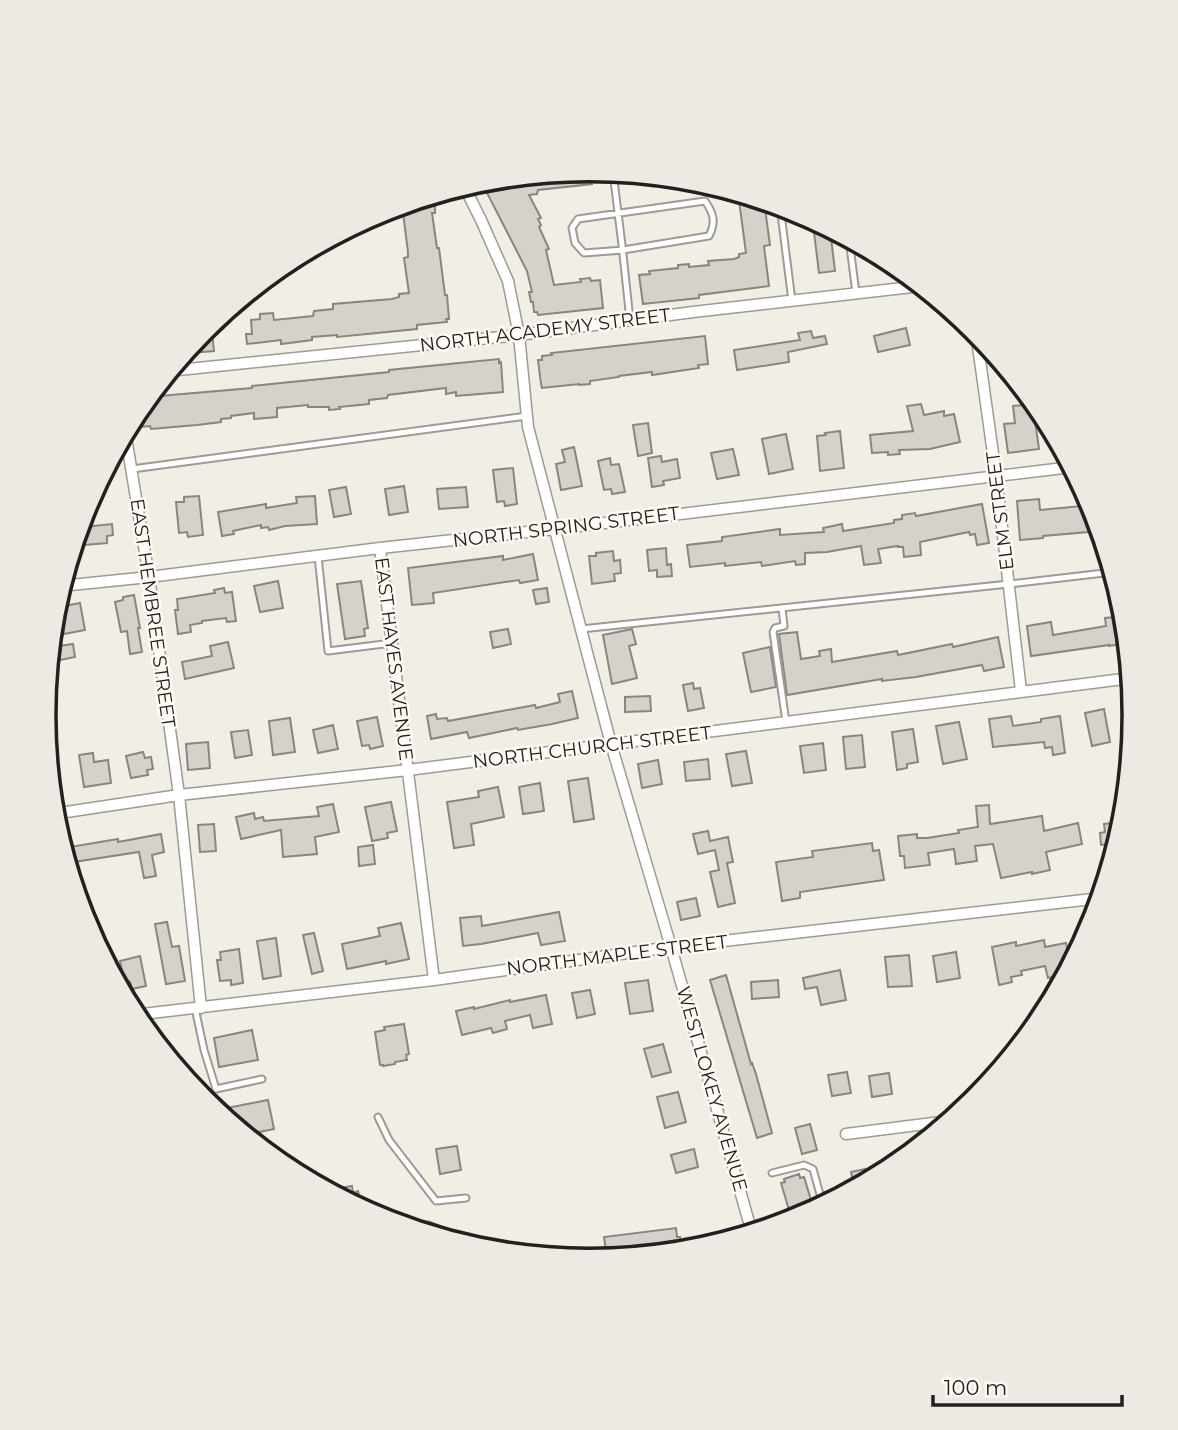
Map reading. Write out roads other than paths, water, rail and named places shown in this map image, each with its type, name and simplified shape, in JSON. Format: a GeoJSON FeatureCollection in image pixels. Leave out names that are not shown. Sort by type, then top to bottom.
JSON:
{"type":"FeatureCollection","features":[{"type":"Feature","properties":{"kind":"street","name":"WEST LOKEY AVENUE"},"geometry":{"type":"LineString","coordinates":[[469,196],[508,281],[519,335],[527,427],[611,744],[749,1223]]}},
{"type":"Feature","properties":{"kind":"street","name":"NORTH ACADEMY STREET"},"geometry":{"type":"LineString","coordinates":[[184,370],[519,335],[907,288]]}},
{"type":"Feature","properties":{"kind":"street","name":"ELM STREET"},"geometry":{"type":"LineString","coordinates":[[979,352],[1021,691]]}},
{"type":"Feature","properties":{"kind":"street","name":"EAST HEMBREE STREET"},"geometry":{"type":"LineString","coordinates":[[128,447],[179,795],[198,1008]]}},
{"type":"Feature","properties":{"kind":"street","name":"NORTH SPRING STREET"},"geometry":{"type":"LineString","coordinates":[[72,585],[1061,468]]}},
{"type":"Feature","properties":{"kind":"street","name":"EAST HAYES AVENUE"},"geometry":{"type":"LineString","coordinates":[[380,548],[434,980]]}},
{"type":"Feature","properties":{"kind":"street","name":"NORTH CHURCH STREET"},"geometry":{"type":"LineString","coordinates":[[65,812],[179,795],[408,770],[1121,679]]}},
{"type":"Feature","properties":{"kind":"street","name":"NORTH MAPLE STREET"},"geometry":{"type":"LineString","coordinates":[[148,1013],[434,980],[671,947],[1089,899]]}},
{"type":"Feature","properties":{"kind":"street"},"geometry":{"type":"LineString","coordinates":[[846,1134],[931,1123]]}},
{"type":"Feature","properties":{"kind":"lane"},"geometry":{"type":"LineString","coordinates":[[614,183],[629,320]]}},
{"type":"Feature","properties":{"kind":"lane"},"geometry":{"type":"LineString","coordinates":[[705,201],[712,210],[714,226],[709,236],[623,250],[584,253],[575,243],[572,228],[578,219],[705,201]]}},
{"type":"Feature","properties":{"kind":"lane"},"geometry":{"type":"LineString","coordinates":[[782,219],[792,301]]}},
{"type":"Feature","properties":{"kind":"lane"},"geometry":{"type":"LineString","coordinates":[[850,250],[856,293]]}},
{"type":"Feature","properties":{"kind":"lane"},"geometry":{"type":"LineString","coordinates":[[132,469],[527,416]]}},
{"type":"Feature","properties":{"kind":"lane"},"geometry":{"type":"LineString","coordinates":[[318,556],[328,652],[392,643]]}},
{"type":"Feature","properties":{"kind":"lane"},"geometry":{"type":"LineString","coordinates":[[581,629],[1103,573]]}},
{"type":"Feature","properties":{"kind":"lane"},"geometry":{"type":"LineString","coordinates":[[782,608],[784,626],[775,628],[773,632],[786,722]]}},
{"type":"Feature","properties":{"kind":"lane"},"geometry":{"type":"LineString","coordinates":[[198,1008],[204,1050],[216,1088],[262,1079]]}},
{"type":"Feature","properties":{"kind":"lane"},"geometry":{"type":"LineString","coordinates":[[378,1117],[389,1140],[436,1201],[466,1198]]}},
{"type":"Feature","properties":{"kind":"lane"},"geometry":{"type":"LineString","coordinates":[[772,1173],[804,1165],[813,1169],[820,1195]]}}]}
